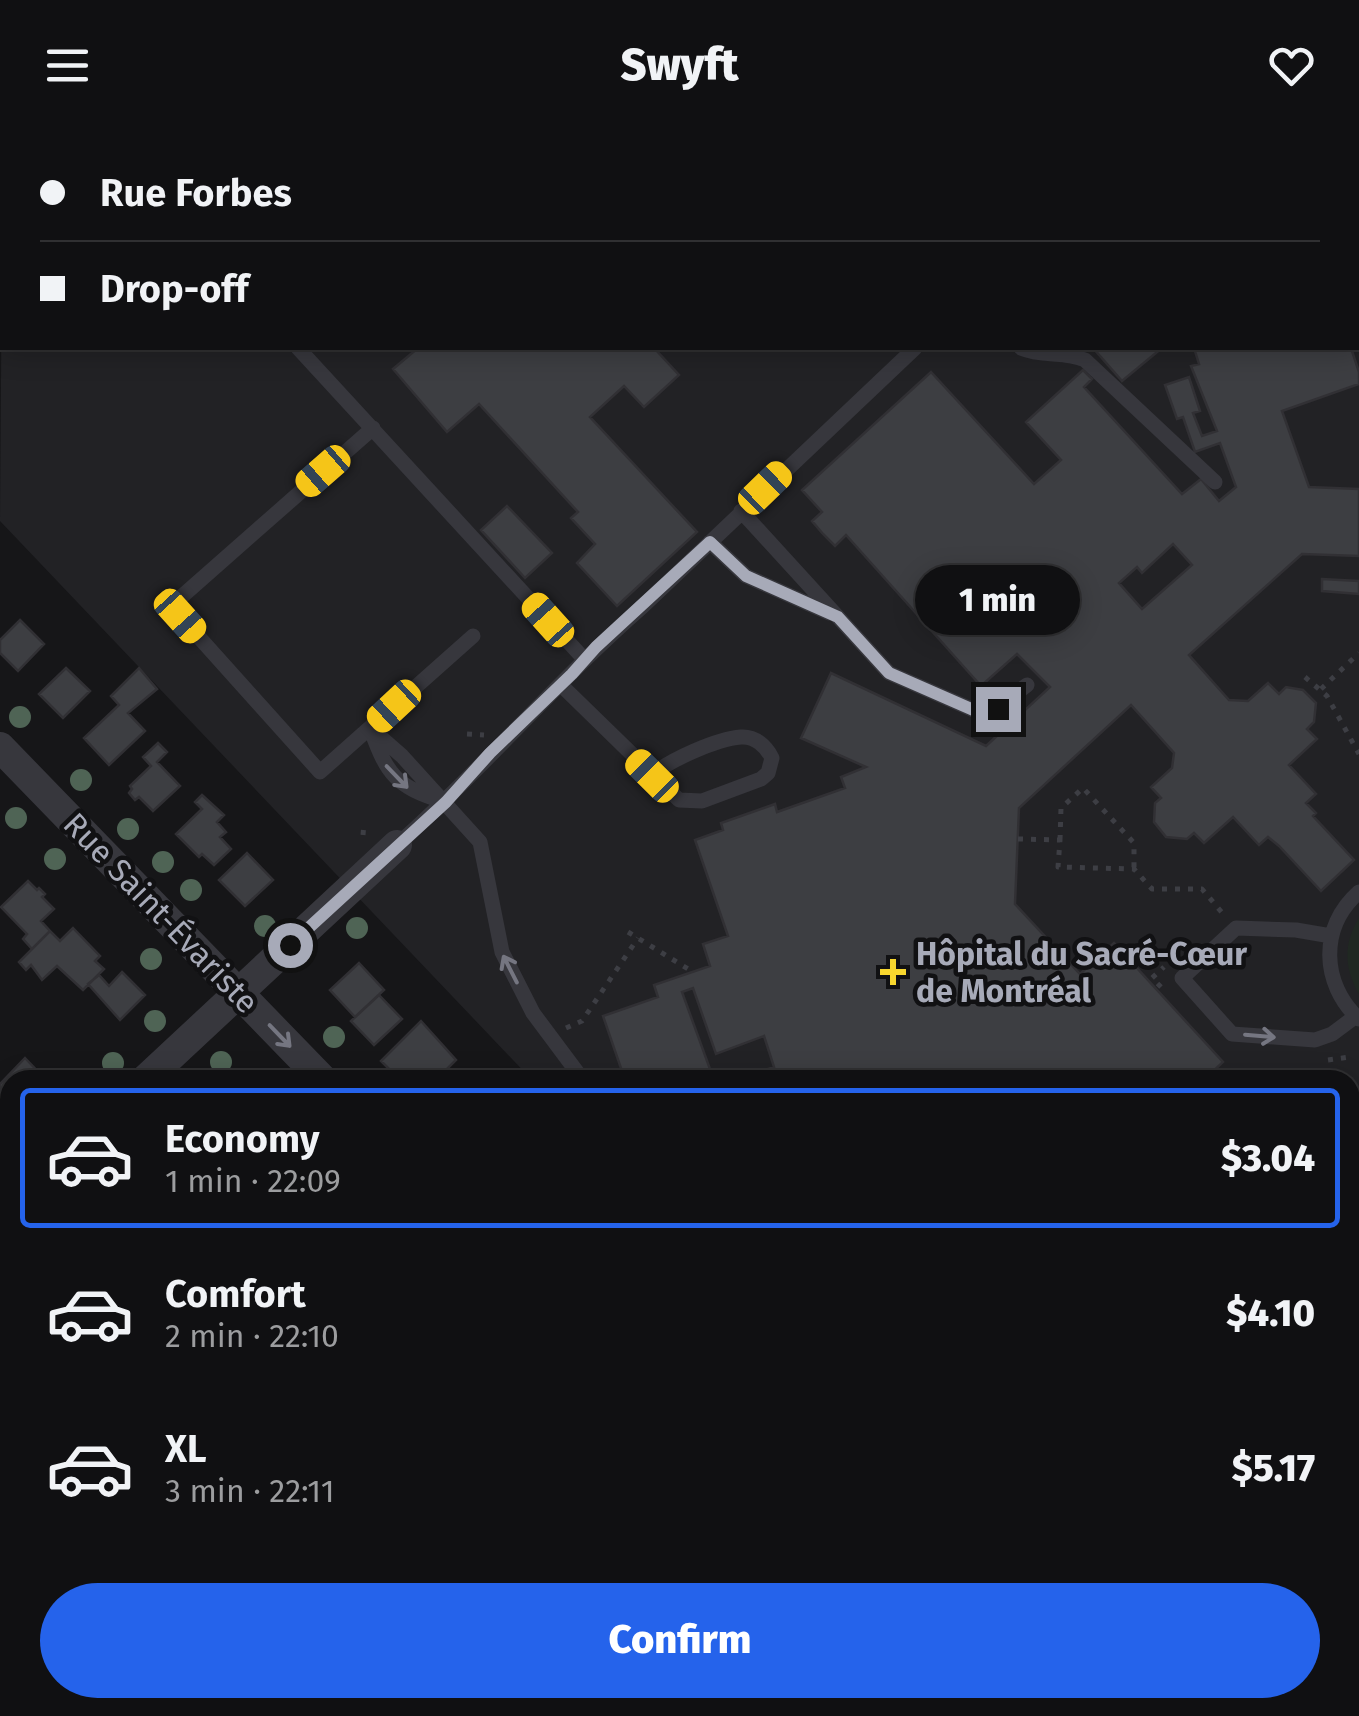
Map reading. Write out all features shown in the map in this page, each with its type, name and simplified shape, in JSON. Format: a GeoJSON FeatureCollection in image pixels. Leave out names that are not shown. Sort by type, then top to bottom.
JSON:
{"type":"FeatureCollection","features":[{"type":"Feature","properties":{"kind":"street","name":"Rue Saint-Évariste"},"geometry":{"type":"LineString","coordinates":[[0,747],[313,1070]]}},
{"type":"Feature","properties":{"kind":"street"},"geometry":{"type":"LineString","coordinates":[[155,1070],[397,845]]}},
{"type":"Feature","properties":{"kind":"lane"},"geometry":{"type":"LineString","coordinates":[[300,350],[585,660]]}},
{"type":"Feature","properties":{"kind":"lane"},"geometry":{"type":"LineString","coordinates":[[397,845],[446,802],[585,660],[913,350]]}},
{"type":"Feature","properties":{"kind":"lane"},"geometry":{"type":"LineString","coordinates":[[1026,350],[1085,360],[1215,482]]}},
{"type":"Feature","properties":{"kind":"lane"},"geometry":{"type":"LineString","coordinates":[[373,428],[171,606],[320,772],[473,636]]}},
{"type":"Feature","properties":{"kind":"lane"},"geometry":{"type":"LineString","coordinates":[[741,512],[889,673],[978,712],[998,709],[1027,685]]}},
{"type":"Feature","properties":{"kind":"lane"},"geometry":{"type":"LineString","coordinates":[[710,542],[746,576],[838,617]]}},
{"type":"Feature","properties":{"kind":"lane"},"geometry":{"type":"LineString","coordinates":[[561,685],[652,776],[680,800],[690,803],[761,779],[768,773],[772,758],[767,748],[752,738],[741,737],[670,762],[652,776]]}},
{"type":"Feature","properties":{"kind":"lane"},"geometry":{"type":"LineString","coordinates":[[370,728],[383,763],[410,791],[446,802],[480,842],[496,938],[540,1022],[576,1070]]}},
{"type":"Feature","properties":{"kind":"lane"},"geometry":{"type":"LineString","coordinates":[[1331,936],[1296,930],[1236,928],[1182,978],[1232,1034],[1315,1040],[1332,1034],[1357,1018],[1332,978],[1331,936],[1339,916],[1359,892]]}},
{"type":"Feature","properties":{"kind":"path"},"geometry":{"type":"LineString","coordinates":[[1322,689],[1359,654]]}},
{"type":"Feature","properties":{"kind":"path"},"geometry":{"type":"LineString","coordinates":[[1305,677],[1322,689],[1359,754]]}},
{"type":"Feature","properties":{"kind":"path"},"geometry":{"type":"LineString","coordinates":[[1134,868],[1058,866],[1061,808],[1083,788],[1134,843],[1134,868],[1152,889],[1202,889],[1224,915],[1232,907]]}},
{"type":"Feature","properties":{"kind":"path"},"geometry":{"type":"LineString","coordinates":[[1018,838],[1060,840]]}},
{"type":"Feature","properties":{"kind":"path"},"geometry":{"type":"LineString","coordinates":[[628,932],[693,972]]}},
{"type":"Feature","properties":{"kind":"path"},"geometry":{"type":"LineString","coordinates":[[565,1029],[582,1021],[638,938]]}},
{"type":"Feature","properties":{"kind":"path"},"geometry":{"type":"LineString","coordinates":[[1168,964],[1152,978],[1170,998]]}},
{"type":"Feature","properties":{"kind":"path"},"geometry":{"type":"LineString","coordinates":[[1318,1059],[1350,1058]]}},
{"type":"Feature","properties":{"kind":"shaded area","name":"Hôpital du Sacré-Cœur de Montréal"},"geometry":{"type":"Polygon","coordinates":[[[1,350],[1359,350],[1359,1070],[522,1070],[0,521],[1,350]]]}},
{"type":"Feature","properties":{"kind":"shaded area"},"geometry":{"type":"Polygon","coordinates":[[[1359,918],[1359,994],[1347,956],[1359,918]]]}},
{"type":"Feature","properties":{"kind":"building"},"geometry":{"type":"Polygon","coordinates":[[[416,350],[656,350],[679,375],[644,407],[624,386],[590,417],[697,532],[617,606],[577,563],[595,544],[571,518],[578,512],[479,404],[447,432],[393,369],[416,350]]]}},
{"type":"Feature","properties":{"kind":"building"},"geometry":{"type":"Polygon","coordinates":[[[1095,350],[1160,350],[1122,381],[1095,350]]]}},
{"type":"Feature","properties":{"kind":"building"},"geometry":{"type":"Polygon","coordinates":[[[1195,350],[1352,350],[1359,372],[1359,384],[1282,411],[1309,487],[1359,489],[1359,556],[1302,554],[1189,655],[1229,700],[1248,701],[1268,683],[1279,694],[1286,687],[1303,690],[1316,703],[1314,722],[1307,729],[1317,739],[1289,765],[1316,794],[1306,803],[1316,813],[1313,816],[1354,860],[1321,891],[1279,846],[1268,837],[1259,845],[1233,817],[1204,843],[1194,833],[1187,839],[1166,837],[1154,822],[1155,803],[1161,798],[1151,787],[1172,768],[1174,753],[1131,705],[1019,808],[1015,904],[1080,974],[1114,943],[1223,1062],[1215,1070],[765,1070],[774,1067],[764,1036],[716,1054],[693,988],[682,992],[710,1070],[622,1070],[603,1016],[658,997],[654,985],[710,966],[703,944],[728,936],[695,840],[723,830],[721,823],[775,804],[777,812],[845,788],[841,777],[866,767],[801,738],[831,673],[986,746],[1050,687],[1017,654],[981,686],[846,535],[835,546],[823,534],[812,521],[822,512],[802,490],[931,372],[1034,484],[1061,460],[1026,422],[1083,370],[1092,379],[1084,387],[1182,494],[1201,479],[1219,501],[1236,487],[1220,443],[1195,452],[1183,417],[1177,419],[1165,385],[1189,377],[1200,411],[1193,413],[1202,436],[1217,431],[1191,366],[1199,364],[1195,350]],[[1173,544],[1142,573],[1137,567],[1119,583],[1142,609],[1192,565],[1173,544]]]}},
{"type":"Feature","properties":{"kind":"building"},"geometry":{"type":"Polygon","coordinates":[[[507,506],[552,553],[525,578],[481,530],[507,506]]]}},
{"type":"Feature","properties":{"kind":"building"},"geometry":{"type":"Polygon","coordinates":[[[1322,579],[1359,581],[1359,594],[1322,591],[1322,579]]]}},
{"type":"Feature","properties":{"kind":"building"},"geometry":{"type":"Polygon","coordinates":[[[20,620],[44,644],[18,671],[0,653],[0,640],[20,620]]]}},
{"type":"Feature","properties":{"kind":"building"},"geometry":{"type":"Polygon","coordinates":[[[66,668],[90,691],[63,718],[39,694],[66,668]]]}},
{"type":"Feature","properties":{"kind":"building"},"geometry":{"type":"Polygon","coordinates":[[[139,668],[157,689],[128,713],[145,731],[109,765],[84,738],[119,705],[111,696],[139,668]]]}},
{"type":"Feature","properties":{"kind":"building"},"geometry":{"type":"Polygon","coordinates":[[[158,743],[167,752],[157,762],[180,786],[153,811],[129,793],[130,786],[151,766],[143,757],[158,743]]]}},
{"type":"Feature","properties":{"kind":"building"},"geometry":{"type":"Polygon","coordinates":[[[202,795],[224,815],[217,822],[226,832],[220,837],[231,849],[214,865],[202,854],[199,857],[176,834],[202,809],[195,802],[202,795]]]}},
{"type":"Feature","properties":{"kind":"building"},"geometry":{"type":"Polygon","coordinates":[[[247,853],[273,880],[245,906],[219,880],[247,853]]]}},
{"type":"Feature","properties":{"kind":"building"},"geometry":{"type":"Polygon","coordinates":[[[28,881],[45,894],[42,897],[54,909],[41,921],[50,931],[32,949],[23,939],[27,934],[1,907],[28,881]]]}},
{"type":"Feature","properties":{"kind":"building"},"geometry":{"type":"Polygon","coordinates":[[[73,928],[100,956],[95,961],[104,969],[83,990],[57,966],[42,980],[31,965],[26,970],[19,962],[50,931],[60,941],[73,928]]]}},
{"type":"Feature","properties":{"kind":"building"},"geometry":{"type":"Polygon","coordinates":[[[359,963],[384,990],[355,1017],[330,990],[359,963]]]}},
{"type":"Feature","properties":{"kind":"building"},"geometry":{"type":"Polygon","coordinates":[[[122,972],[145,995],[120,1020],[88,984],[99,975],[109,986],[122,972]]]}},
{"type":"Feature","properties":{"kind":"building"},"geometry":{"type":"Polygon","coordinates":[[[379,995],[402,1019],[374,1045],[351,1021],[379,995]]]}},
{"type":"Feature","properties":{"kind":"building"},"geometry":{"type":"Polygon","coordinates":[[[421,1021],[456,1060],[446,1070],[390,1070],[381,1061],[421,1021]]]}},
{"type":"Feature","properties":{"kind":"building"},"geometry":{"type":"Polygon","coordinates":[[[25,1058],[36,1070],[13,1070],[25,1058]]]}},
{"type":"Feature","properties":{"kind":"place","name":"Hôpital du Sacré-Cœur de Montréal"},"geometry":{"type":"Point","coordinates":[893,972]}},
{"type":"Feature","properties":{"kind":"route"},"geometry":{"type":"LineString","coordinates":[[290,945],[446,802],[596,647],[710,542],[746,576],[838,617],[889,673],[978,712],[998,709]]}}]}
